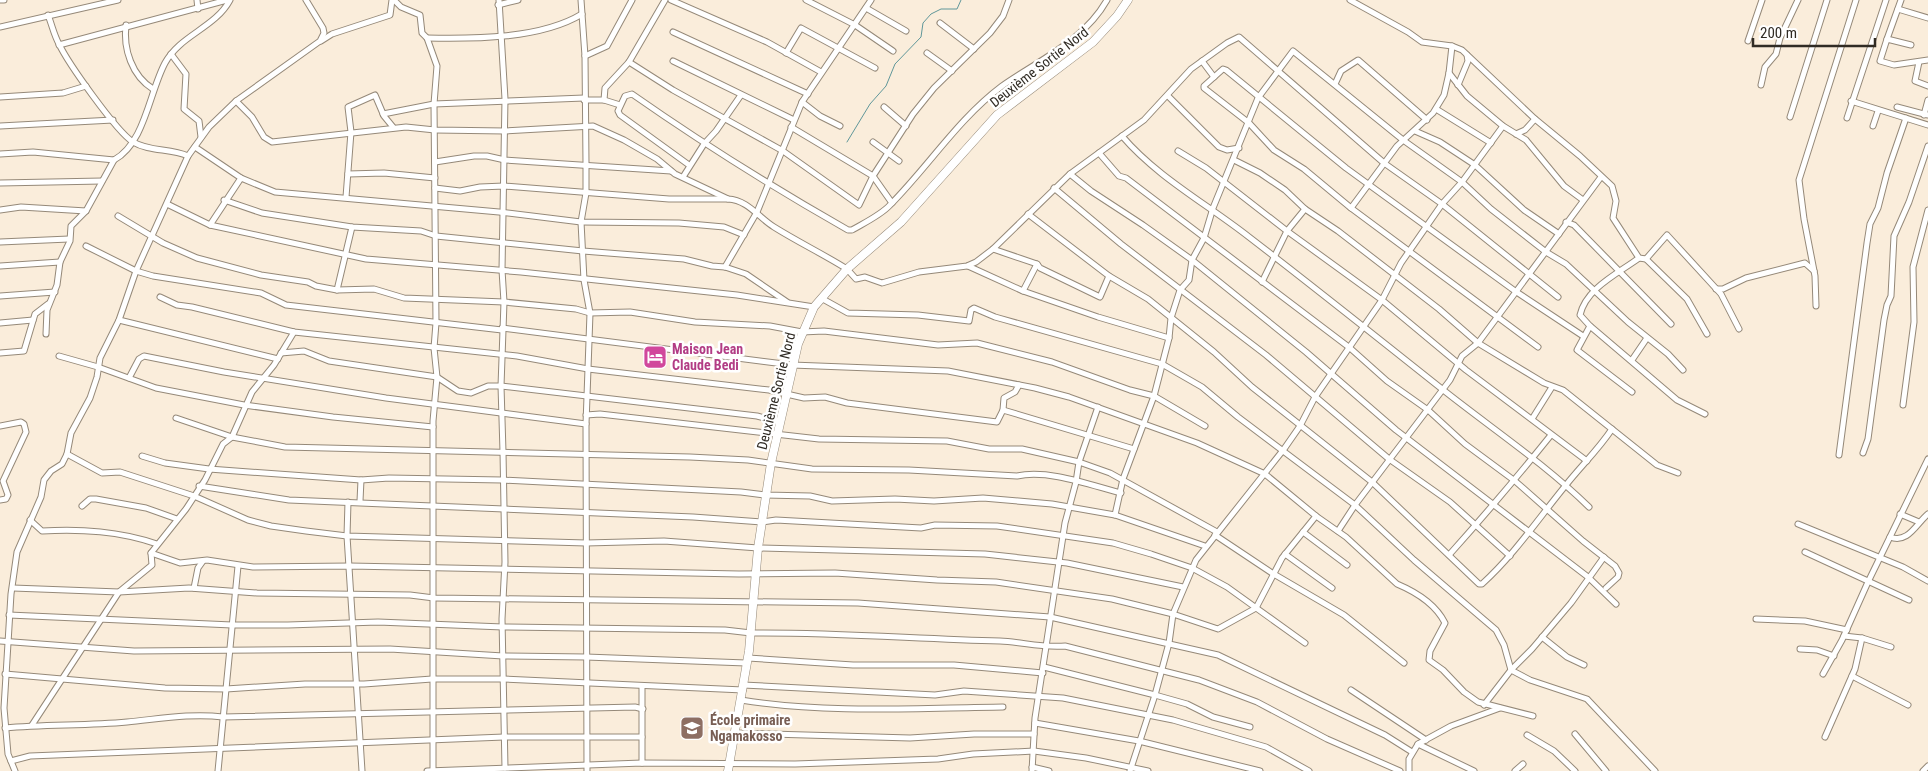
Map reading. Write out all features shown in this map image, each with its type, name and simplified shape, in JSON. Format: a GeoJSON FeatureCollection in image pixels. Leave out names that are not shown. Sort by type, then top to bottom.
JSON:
{"type":"FeatureCollection","features":[{"type":"Feature","properties":{"kind":"main road","name":"Deuxième Sortie Nord"},"geometry":{"type":"LineString","coordinates":[[728,771],[736,733],[751,633],[758,548],[765,495],[792,365],[802,332],[814,307],[846,269],[895,228],[997,115],[1093,42],[1117,16],[1128,0]]}},
{"type":"Feature","properties":{"kind":"street"},"geometry":{"type":"LineString","coordinates":[[0,27],[118,0]]}},
{"type":"Feature","properties":{"kind":"street"},"geometry":{"type":"LineString","coordinates":[[197,0],[198,9]]}},
{"type":"Feature","properties":{"kind":"street"},"geometry":{"type":"LineString","coordinates":[[59,45],[229,0]]}},
{"type":"Feature","properties":{"kind":"street"},"geometry":{"type":"LineString","coordinates":[[0,154],[33,152],[114,160],[124,155],[142,121],[153,89],[171,54],[179,45],[220,16],[229,0]]}},
{"type":"Feature","properties":{"kind":"street"},"geometry":{"type":"LineString","coordinates":[[306,0],[323,28],[324,32],[320,41]]}},
{"type":"Feature","properties":{"kind":"street"},"geometry":{"type":"LineString","coordinates":[[15,771],[8,754],[5,728],[5,674],[9,643],[9,615],[17,552],[41,497],[44,480],[48,474],[62,464],[67,454],[71,433],[90,398],[97,377],[98,367],[119,320],[136,271],[188,156],[201,137],[236,100],[332,34],[390,15],[393,0],[401,7],[420,15],[422,33],[427,38],[437,66],[434,104],[436,323],[434,348],[437,377],[433,427],[435,538],[432,679],[433,771]]}},
{"type":"Feature","properties":{"kind":"street"},"geometry":{"type":"LineString","coordinates":[[505,768],[502,627],[504,540],[501,355],[504,302],[502,270],[505,99],[502,34],[498,2],[518,0]]}},
{"type":"Feature","properties":{"kind":"street"},"geometry":{"type":"LineString","coordinates":[[581,0],[585,56],[584,126],[586,164],[586,193],[581,222],[584,280],[590,313],[586,396],[585,486],[587,768]]}},
{"type":"Feature","properties":{"kind":"street"},"geometry":{"type":"LineString","coordinates":[[585,56],[607,46],[632,0]]}},
{"type":"Feature","properties":{"kind":"street"},"geometry":{"type":"LineString","coordinates":[[604,100],[605,88],[629,62],[665,0]]}},
{"type":"Feature","properties":{"kind":"street"},"geometry":{"type":"LineString","coordinates":[[671,0],[786,53],[821,72]]}},
{"type":"Feature","properties":{"kind":"street"},"geometry":{"type":"LineString","coordinates":[[806,0],[855,25],[892,51]]}},
{"type":"Feature","properties":{"kind":"street"},"geometry":{"type":"LineString","coordinates":[[726,266],[757,212],[802,102],[871,0]]}},
{"type":"Feature","properties":{"kind":"street"},"geometry":{"type":"LineString","coordinates":[[629,62],[674,90],[783,151],[858,204],[861,204],[873,176],[923,101],[1004,16],[1009,0]]}},
{"type":"Feature","properties":{"kind":"street"},"geometry":{"type":"LineString","coordinates":[[689,165],[620,115],[618,111],[624,96],[632,94],[704,144],[769,185],[850,231],[892,203],[950,136],[992,94],[1069,42],[1097,14],[1107,0]]}},
{"type":"Feature","properties":{"kind":"street"},"geometry":{"type":"LineString","coordinates":[[1350,0],[1408,32],[1422,42],[1452,46],[1467,55],[1535,119],[1612,186],[1613,192],[1615,192],[1614,222],[1639,258],[1646,260],[1687,298],[1707,334]]}},
{"type":"Feature","properties":{"kind":"street"},"geometry":{"type":"LineString","coordinates":[[1748,41],[1762,0]]}},
{"type":"Feature","properties":{"kind":"street"},"geometry":{"type":"LineString","coordinates":[[1761,85],[1765,67],[1776,54],[1780,38],[1798,0]]}},
{"type":"Feature","properties":{"kind":"street"},"geometry":{"type":"LineString","coordinates":[[1790,117],[1826,0]]}},
{"type":"Feature","properties":{"kind":"street"},"geometry":{"type":"LineString","coordinates":[[1816,306],[1814,271],[1799,180],[1856,0]]}},
{"type":"Feature","properties":{"kind":"street"},"geometry":{"type":"LineString","coordinates":[[1846,118],[1886,0]]}},
{"type":"Feature","properties":{"kind":"street"},"geometry":{"type":"LineString","coordinates":[[1901,0],[1880,56],[1882,63],[1894,65],[1928,60]]}},
{"type":"Feature","properties":{"kind":"street"},"geometry":{"type":"LineString","coordinates":[[866,8],[906,31]]}},
{"type":"Feature","properties":{"kind":"street"},"geometry":{"type":"LineString","coordinates":[[1898,9],[1928,18]]}},
{"type":"Feature","properties":{"kind":"street"},"geometry":{"type":"LineString","coordinates":[[427,38],[545,30],[568,23],[582,14]]}},
{"type":"Feature","properties":{"kind":"street"},"geometry":{"type":"LineString","coordinates":[[48,15],[59,45],[86,86],[132,141],[153,150],[171,150],[188,156]]}},
{"type":"Feature","properties":{"kind":"street"},"geometry":{"type":"LineString","coordinates":[[940,23],[974,49]]}},
{"type":"Feature","properties":{"kind":"street"},"geometry":{"type":"LineString","coordinates":[[126,26],[124,41],[126,52],[145,83],[153,89]]}},
{"type":"Feature","properties":{"kind":"street"},"geometry":{"type":"LineString","coordinates":[[786,53],[801,28],[838,50],[875,68]]}},
{"type":"Feature","properties":{"kind":"street"},"geometry":{"type":"LineString","coordinates":[[673,32],[808,94]]}},
{"type":"Feature","properties":{"kind":"street"},"geometry":{"type":"LineString","coordinates":[[435,188],[460,192],[480,187],[504,186],[685,200],[737,199],[757,212],[772,226],[846,269],[856,279],[865,277],[882,283],[919,272],[967,266],[976,262],[993,249],[1070,174],[1144,120],[1202,60],[1227,42],[1239,37],[1384,163],[1442,204],[1558,297]]}},
{"type":"Feature","properties":{"kind":"street"},"geometry":{"type":"LineString","coordinates":[[1887,39],[1911,45]]}},
{"type":"Feature","properties":{"kind":"street"},"geometry":{"type":"LineString","coordinates":[[1351,208],[1403,140],[1428,120],[1436,109],[1444,95],[1452,46]]}},
{"type":"Feature","properties":{"kind":"street"},"geometry":{"type":"LineString","coordinates":[[927,52],[952,71]]}},
{"type":"Feature","properties":{"kind":"street"},"geometry":{"type":"LineString","coordinates":[[1116,515],[1123,480],[1154,396],[1170,338],[1171,318],[1180,290],[1189,280],[1192,260],[1204,238],[1213,208],[1258,98],[1291,52],[1296,52],[1403,140],[1462,182],[1491,209],[1546,252],[1566,264],[1647,338],[1668,354],[1683,370]]}},
{"type":"Feature","properties":{"kind":"street"},"geometry":{"type":"LineString","coordinates":[[171,54],[186,74],[184,108],[199,121],[201,137]]}},
{"type":"Feature","properties":{"kind":"street"},"geometry":{"type":"LineString","coordinates":[[1458,85],[1468,60],[1467,55]]}},
{"type":"Feature","properties":{"kind":"street"},"geometry":{"type":"LineString","coordinates":[[1202,60],[1214,77]]}},
{"type":"Feature","properties":{"kind":"street"},"geometry":{"type":"LineString","coordinates":[[1335,84],[1341,71],[1358,60],[1428,120]]}},
{"type":"Feature","properties":{"kind":"street"},"geometry":{"type":"LineString","coordinates":[[673,61],[794,120]]}},
{"type":"Feature","properties":{"kind":"street"},"geometry":{"type":"LineString","coordinates":[[1919,62],[1915,81],[1928,86]]}},
{"type":"Feature","properties":{"kind":"street"},"geometry":{"type":"LineString","coordinates":[[1538,346],[1496,317],[1411,251],[1351,208],[1304,168],[1274,150],[1249,123],[1204,88],[1223,69],[1226,70],[1258,98],[1272,106],[1336,161],[1515,291],[1583,336]]}},
{"type":"Feature","properties":{"kind":"street"},"geometry":{"type":"LineString","coordinates":[[1449,73],[1458,85],[1503,126],[1528,142],[1564,186],[1583,200]]}},
{"type":"Feature","properties":{"kind":"street"},"geometry":{"type":"LineString","coordinates":[[0,97],[63,93],[86,86]]}},
{"type":"Feature","properties":{"kind":"street"},"geometry":{"type":"LineString","coordinates":[[346,197],[351,132],[348,109],[350,105],[375,95],[383,114],[393,127]]}},
{"type":"Feature","properties":{"kind":"street"},"geometry":{"type":"LineString","coordinates":[[683,177],[689,165],[704,144],[716,132],[741,95]]}},
{"type":"Feature","properties":{"kind":"street"},"geometry":{"type":"LineString","coordinates":[[1168,96],[1219,147],[1227,150],[1239,148]]}},
{"type":"Feature","properties":{"kind":"street"},"geometry":{"type":"LineString","coordinates":[[383,114],[434,104],[505,99],[604,100],[620,105]]}},
{"type":"Feature","properties":{"kind":"street"},"geometry":{"type":"LineString","coordinates":[[236,100],[252,116],[264,137],[272,142],[406,126],[435,130],[505,131],[584,126],[599,128],[656,159],[671,171],[728,198]]}},
{"type":"Feature","properties":{"kind":"street"},"geometry":{"type":"LineString","coordinates":[[1897,107],[1926,115],[1928,100]]}},
{"type":"Feature","properties":{"kind":"street"},"geometry":{"type":"LineString","coordinates":[[1851,101],[1878,111],[1928,125]]}},
{"type":"Feature","properties":{"kind":"street"},"geometry":{"type":"LineString","coordinates":[[802,102],[820,116],[840,126]]}},
{"type":"Feature","properties":{"kind":"street"},"geometry":{"type":"LineString","coordinates":[[884,108],[906,126]]}},
{"type":"Feature","properties":{"kind":"street"},"geometry":{"type":"LineString","coordinates":[[1436,109],[1491,143]]}},
{"type":"Feature","properties":{"kind":"street"},"geometry":{"type":"LineString","coordinates":[[1873,126],[1878,111]]}},
{"type":"Feature","properties":{"kind":"street"},"geometry":{"type":"LineString","coordinates":[[1839,456],[1868,234],[1906,118]]}},
{"type":"Feature","properties":{"kind":"street"},"geometry":{"type":"LineString","coordinates":[[1516,134],[1525,130],[1535,119]]}},
{"type":"Feature","properties":{"kind":"street"},"geometry":{"type":"LineString","coordinates":[[0,126],[113,120]]}},
{"type":"Feature","properties":{"kind":"street"},"geometry":{"type":"LineString","coordinates":[[1131,770],[1169,643],[1173,614],[1192,568],[1205,546],[1284,450],[1300,426],[1315,396],[1382,300],[1394,274],[1426,226],[1442,204],[1462,182],[1503,126]]}},
{"type":"Feature","properties":{"kind":"street"},"geometry":{"type":"LineString","coordinates":[[791,127],[873,176],[892,203]]}},
{"type":"Feature","properties":{"kind":"street"},"geometry":{"type":"LineString","coordinates":[[1416,131],[1440,142],[1475,165],[1524,210],[1559,234]]}},
{"type":"Feature","properties":{"kind":"street"},"geometry":{"type":"LineString","coordinates":[[1122,136],[1147,162],[1213,208],[1365,326],[1442,389],[1532,458],[1589,507]]}},
{"type":"Feature","properties":{"kind":"street"},"geometry":{"type":"LineString","coordinates":[[873,142],[898,161]]}},
{"type":"Feature","properties":{"kind":"street"},"geometry":{"type":"LineString","coordinates":[[1864,453],[1868,439],[1884,320],[1887,304],[1891,296],[1894,236],[1909,202],[1928,146]]}},
{"type":"Feature","properties":{"kind":"street"},"geometry":{"type":"LineString","coordinates":[[195,147],[241,178],[269,191],[346,197],[581,222],[709,225],[724,227],[744,235]]}},
{"type":"Feature","properties":{"kind":"street"},"geometry":{"type":"LineString","coordinates":[[1178,151],[1225,182],[1287,231],[1382,300],[1459,362],[1466,370],[1587,461]]}},
{"type":"Feature","properties":{"kind":"street"},"geometry":{"type":"LineString","coordinates":[[1099,153],[1119,176],[1126,178],[1350,348],[1388,382],[1428,410],[1465,444],[1514,481],[1615,566],[1619,573],[1618,577],[1606,588]]}},
{"type":"Feature","properties":{"kind":"street"},"geometry":{"type":"LineString","coordinates":[[435,162],[487,156],[505,160],[671,171]]}},
{"type":"Feature","properties":{"kind":"street"},"geometry":{"type":"LineString","coordinates":[[46,334],[49,304],[55,292],[60,262],[69,239],[72,223],[86,211],[114,160]]}},
{"type":"Feature","properties":{"kind":"street"},"geometry":{"type":"LineString","coordinates":[[1234,160],[1260,173],[1305,209],[1394,274],[1478,343],[1580,402],[1657,465],[1678,473]]}},
{"type":"Feature","properties":{"kind":"street"},"geometry":{"type":"LineString","coordinates":[[348,174],[384,173],[435,178]]}},
{"type":"Feature","properties":{"kind":"street"},"geometry":{"type":"LineString","coordinates":[[1070,174],[1091,191],[1192,260],[1407,438],[1588,577],[1616,604]]}},
{"type":"Feature","properties":{"kind":"street"},"geometry":{"type":"LineString","coordinates":[[1338,531],[1355,505],[1454,374],[1465,352],[1478,343],[1528,273],[1546,252],[1566,222],[1601,177]]}},
{"type":"Feature","properties":{"kind":"street"},"geometry":{"type":"LineString","coordinates":[[210,225],[224,200],[241,178]]}},
{"type":"Feature","properties":{"kind":"street"},"geometry":{"type":"LineString","coordinates":[[0,183],[102,181]]}},
{"type":"Feature","properties":{"kind":"street"},"geometry":{"type":"LineString","coordinates":[[1054,188],[1093,222],[1258,349],[1389,459],[1431,491],[1450,502],[1510,556]]}},
{"type":"Feature","properties":{"kind":"street"},"geometry":{"type":"LineString","coordinates":[[224,200],[262,214],[352,226],[421,231],[436,236],[583,252],[684,259],[712,266],[726,266],[746,274],[791,304]]}},
{"type":"Feature","properties":{"kind":"street"},"geometry":{"type":"LineString","coordinates":[[167,204],[210,225],[273,241],[309,246],[366,259],[502,270],[737,295],[814,307]]}},
{"type":"Feature","properties":{"kind":"street"},"geometry":{"type":"LineString","coordinates":[[0,210],[21,208],[86,211]]}},
{"type":"Feature","properties":{"kind":"street"},"geometry":{"type":"LineString","coordinates":[[1262,282],[1287,231],[1305,209]]}},
{"type":"Feature","properties":{"kind":"street"},"geometry":{"type":"LineString","coordinates":[[1903,405],[1914,322],[1913,267],[1928,210]]}},
{"type":"Feature","properties":{"kind":"street"},"geometry":{"type":"LineString","coordinates":[[1028,214],[1109,276],[1148,299],[1300,426],[1372,482],[1477,583],[1482,584],[1510,556],[1612,429]]}},
{"type":"Feature","properties":{"kind":"street"},"geometry":{"type":"LineString","coordinates":[[118,216],[153,235],[163,243],[209,262],[284,279],[308,282],[336,290],[374,289],[404,298],[504,302],[576,309],[590,313],[630,312],[695,322],[770,326],[802,332],[824,331],[938,345],[977,343],[1008,353],[1052,362],[1130,390],[1154,396],[1205,426]]}},
{"type":"Feature","properties":{"kind":"street"},"geometry":{"type":"LineString","coordinates":[[1566,222],[1574,225],[1671,324]]}},
{"type":"Feature","properties":{"kind":"street"},"geometry":{"type":"LineString","coordinates":[[336,290],[352,226]]}},
{"type":"Feature","properties":{"kind":"street"},"geometry":{"type":"LineString","coordinates":[[1646,260],[1667,235],[1726,301],[1739,329]]}},
{"type":"Feature","properties":{"kind":"street"},"geometry":{"type":"LineString","coordinates":[[0,242],[69,239]]}},
{"type":"Feature","properties":{"kind":"street"},"geometry":{"type":"LineString","coordinates":[[86,246],[136,271],[170,280],[261,294],[286,305],[392,319],[402,317],[436,323],[502,329],[792,365],[948,371],[1070,397],[1142,425],[1197,443],[1265,474],[1316,516],[1338,531],[1397,584],[1405,586],[1427,600],[1438,612],[1445,626],[1430,651],[1429,660],[1431,664],[1443,670],[1472,699],[1484,705],[1533,716]]}},
{"type":"Feature","properties":{"kind":"street"},"geometry":{"type":"LineString","coordinates":[[993,249],[1037,264],[1040,268],[1100,297],[1109,276]]}},
{"type":"Feature","properties":{"kind":"street"},"geometry":{"type":"LineString","coordinates":[[1639,258],[1619,273],[1606,279],[1595,291],[1580,314],[1590,326],[1677,400],[1705,414]]}},
{"type":"Feature","properties":{"kind":"street"},"geometry":{"type":"LineString","coordinates":[[0,266],[60,262]]}},
{"type":"Feature","properties":{"kind":"street"},"geometry":{"type":"LineString","coordinates":[[1716,289],[1723,289],[1746,278],[1804,263],[1814,271]]}},
{"type":"Feature","properties":{"kind":"street"},"geometry":{"type":"LineString","coordinates":[[1023,292],[1037,264]]}},
{"type":"Feature","properties":{"kind":"street"},"geometry":{"type":"LineString","coordinates":[[967,266],[1023,292],[1170,338]]}},
{"type":"Feature","properties":{"kind":"street"},"geometry":{"type":"LineString","coordinates":[[0,296],[55,292]]}},
{"type":"Feature","properties":{"kind":"street"},"geometry":{"type":"LineString","coordinates":[[160,297],[177,305],[192,306],[294,332],[343,335],[434,348],[548,360],[588,369],[769,390],[804,398],[825,397],[847,403],[997,422],[1003,410],[1004,398],[1015,392],[1019,385]]}},
{"type":"Feature","properties":{"kind":"street"},"geometry":{"type":"LineString","coordinates":[[821,298],[848,313],[918,315],[969,321],[971,310],[974,308],[995,318],[1162,364],[1220,400],[1238,417],[1355,505],[1414,560],[1496,630],[1504,644],[1511,670],[1530,680],[1587,698],[1655,771]]}},
{"type":"Feature","properties":{"kind":"street"},"geometry":{"type":"LineString","coordinates":[[0,353],[24,351],[35,314],[49,304]]}},
{"type":"Feature","properties":{"kind":"street"},"geometry":{"type":"LineString","coordinates":[[0,323],[33,320]]}},
{"type":"Feature","properties":{"kind":"street"},"geometry":{"type":"LineString","coordinates":[[119,320],[278,359]]}},
{"type":"Feature","properties":{"kind":"street"},"geometry":{"type":"LineString","coordinates":[[1590,326],[1577,350],[1632,392]]}},
{"type":"Feature","properties":{"kind":"street"},"geometry":{"type":"LineString","coordinates":[[32,725],[119,592],[152,565],[151,552],[194,496],[223,444],[232,437],[244,405],[278,359],[294,332]]}},
{"type":"Feature","properties":{"kind":"street"},"geometry":{"type":"LineString","coordinates":[[1632,360],[1647,338]]}},
{"type":"Feature","properties":{"kind":"street"},"geometry":{"type":"LineString","coordinates":[[281,354],[304,351],[329,361],[437,377],[458,391],[471,393],[488,386],[501,386],[757,416],[780,422]]}},
{"type":"Feature","properties":{"kind":"street"},"geometry":{"type":"LineString","coordinates":[[58,356],[98,367],[156,388],[244,405],[333,418],[433,427]]}},
{"type":"Feature","properties":{"kind":"street"},"geometry":{"type":"LineString","coordinates":[[129,378],[142,356],[264,379],[434,405],[586,424]]}},
{"type":"Feature","properties":{"kind":"street"},"geometry":{"type":"LineString","coordinates":[[1532,420],[1552,387]]}},
{"type":"Feature","properties":{"kind":"street"},"geometry":{"type":"LineString","coordinates":[[1050,771],[1032,769],[1035,723],[1068,507],[1076,482],[1079,462],[1098,407]]}},
{"type":"Feature","properties":{"kind":"street"},"geometry":{"type":"LineString","coordinates":[[1003,410],[1134,449]]}},
{"type":"Feature","properties":{"kind":"street"},"geometry":{"type":"LineString","coordinates":[[586,415],[600,414],[819,440],[957,441],[989,449],[1022,449],[1079,462],[1123,480],[1216,533],[1272,573],[1344,615],[1404,663]]}},
{"type":"Feature","properties":{"kind":"street"},"geometry":{"type":"LineString","coordinates":[[176,418],[232,437],[285,447],[690,457],[812,469],[909,470],[1017,476],[1029,472],[1090,484],[1121,493]]}},
{"type":"Feature","properties":{"kind":"street"},"geometry":{"type":"LineString","coordinates":[[0,426],[21,422],[26,430],[24,440],[16,450],[3,474],[3,483],[8,495],[0,500]]}},
{"type":"Feature","properties":{"kind":"street"},"geometry":{"type":"LineString","coordinates":[[1449,555],[1491,504],[1514,481],[1551,435]]}},
{"type":"Feature","properties":{"kind":"street"},"geometry":{"type":"LineString","coordinates":[[67,454],[102,473],[120,472],[194,496],[248,520],[271,526],[348,536],[586,543],[664,541],[758,548],[985,554],[1060,562],[1183,587]]}},
{"type":"Feature","properties":{"kind":"street"},"geometry":{"type":"LineString","coordinates":[[142,456],[164,463],[209,469],[362,480],[433,478],[502,480],[585,486],[810,496],[832,501],[895,499],[934,501],[983,498],[1052,504],[1116,515],[1205,546]]}},
{"type":"Feature","properties":{"kind":"street"},"geometry":{"type":"LineString","coordinates":[[1823,674],[1846,633],[1900,514],[1925,472],[1928,459]]}},
{"type":"Feature","properties":{"kind":"street"},"geometry":{"type":"LineString","coordinates":[[360,502],[362,480]]}},
{"type":"Feature","properties":{"kind":"street"},"geometry":{"type":"LineString","coordinates":[[199,486],[277,499],[921,528],[980,525],[1114,543],[1192,568],[1227,587],[1305,643]]}},
{"type":"Feature","properties":{"kind":"street"},"geometry":{"type":"LineString","coordinates":[[82,506],[90,499],[96,499],[146,508],[177,519]]}},
{"type":"Feature","properties":{"kind":"street"},"geometry":{"type":"LineString","coordinates":[[348,502],[352,623],[358,684],[362,771]]}},
{"type":"Feature","properties":{"kind":"street"},"geometry":{"type":"LineString","coordinates":[[1900,514],[1919,522]]}},
{"type":"Feature","properties":{"kind":"street"},"geometry":{"type":"LineString","coordinates":[[1890,537],[1898,540],[1902,538],[1915,530],[1919,522],[1928,514]]}},
{"type":"Feature","properties":{"kind":"street"},"geometry":{"type":"LineString","coordinates":[[151,552],[166,560],[180,563],[204,561],[238,566],[835,573],[996,582],[1055,589],[1112,599],[1173,614],[1218,629],[1256,608],[1272,573],[1316,516]]}},
{"type":"Feature","properties":{"kind":"street"},"geometry":{"type":"LineString","coordinates":[[30,520],[42,531],[89,530],[134,536],[157,544]]}},
{"type":"Feature","properties":{"kind":"street"},"geometry":{"type":"LineString","coordinates":[[1798,524],[1880,557],[1928,581]]}},
{"type":"Feature","properties":{"kind":"street"},"geometry":{"type":"LineString","coordinates":[[1304,532],[1347,565]]}},
{"type":"Feature","properties":{"kind":"street"},"geometry":{"type":"LineString","coordinates":[[1805,552],[1909,600]]}},
{"type":"Feature","properties":{"kind":"street"},"geometry":{"type":"LineString","coordinates":[[1285,554],[1332,588]]}},
{"type":"Feature","properties":{"kind":"street"},"geometry":{"type":"LineString","coordinates":[[1484,705],[1511,670],[1542,637],[1604,557]]}},
{"type":"Feature","properties":{"kind":"street"},"geometry":{"type":"LineString","coordinates":[[194,588],[198,568],[204,561]]}},
{"type":"Feature","properties":{"kind":"street"},"geometry":{"type":"LineString","coordinates":[[218,771],[238,566]]}},
{"type":"Feature","properties":{"kind":"street"},"geometry":{"type":"LineString","coordinates":[[13,588],[119,592],[194,588],[235,592],[427,596],[434,598],[503,600],[858,603],[1050,617],[1218,655],[1385,735],[1412,752]]}},
{"type":"Feature","properties":{"kind":"street"},"geometry":{"type":"LineString","coordinates":[[9,615],[232,625],[352,623],[725,630],[751,633],[909,636],[1012,641],[1045,648],[1075,648],[1199,680],[1257,702],[1327,739],[1400,771]]}},
{"type":"Feature","properties":{"kind":"street"},"geometry":{"type":"LineString","coordinates":[[1756,619],[1805,621],[1891,647]]}},
{"type":"Feature","properties":{"kind":"street"},"geometry":{"type":"LineString","coordinates":[[1542,637],[1567,657],[1584,664]]}},
{"type":"Feature","properties":{"kind":"street"},"geometry":{"type":"LineString","coordinates":[[1825,737],[1860,656],[1862,638]]}},
{"type":"Feature","properties":{"kind":"street"},"geometry":{"type":"LineString","coordinates":[[0,641],[134,651],[355,650],[390,648],[503,656],[747,660],[853,665],[954,665],[1044,670],[1155,695],[1187,704],[1213,717],[1250,727]]}},
{"type":"Feature","properties":{"kind":"street"},"geometry":{"type":"LineString","coordinates":[[1800,649],[1817,650],[1834,656]]}},
{"type":"Feature","properties":{"kind":"street"},"geometry":{"type":"LineString","coordinates":[[5,674],[165,688],[226,689],[432,679],[504,679],[586,684],[935,695],[964,691],[1001,692],[1039,698],[1064,698],[1148,715],[1266,746],[1307,770]]}},
{"type":"Feature","properties":{"kind":"street"},"geometry":{"type":"LineString","coordinates":[[1852,676],[1908,705]]}},
{"type":"Feature","properties":{"kind":"street"},"geometry":{"type":"LineString","coordinates":[[642,686],[642,763]]}},
{"type":"Feature","properties":{"kind":"street"},"geometry":{"type":"LineString","coordinates":[[1351,690],[1426,740]]}},
{"type":"Feature","properties":{"kind":"street"},"geometry":{"type":"LineString","coordinates":[[741,700],[829,708],[1003,707]]}},
{"type":"Feature","properties":{"kind":"street"},"geometry":{"type":"LineString","coordinates":[[5,728],[32,725],[126,722],[203,715],[223,717],[587,708],[635,708],[643,710]]}},
{"type":"Feature","properties":{"kind":"street"},"geometry":{"type":"LineString","coordinates":[[1409,771],[1412,752],[1418,744],[1451,726],[1501,708]]}},
{"type":"Feature","properties":{"kind":"street"},"geometry":{"type":"LineString","coordinates":[[1035,723],[1139,741],[1260,771]]}},
{"type":"Feature","properties":{"kind":"street"},"geometry":{"type":"LineString","coordinates":[[736,733],[854,734],[894,738],[1034,734]]}},
{"type":"Feature","properties":{"kind":"street"},"geometry":{"type":"LineString","coordinates":[[1575,734],[1606,771]]}},
{"type":"Feature","properties":{"kind":"street"},"geometry":{"type":"LineString","coordinates":[[1527,735],[1554,751],[1576,771]]}},
{"type":"Feature","properties":{"kind":"street"},"geometry":{"type":"LineString","coordinates":[[11,761],[30,756],[504,736],[642,737]]}},
{"type":"Feature","properties":{"kind":"street"},"geometry":{"type":"LineString","coordinates":[[1418,744],[1474,771]]}},
{"type":"Feature","properties":{"kind":"street"},"geometry":{"type":"LineString","coordinates":[[427,771],[505,768],[587,768],[642,763],[795,764],[938,759],[973,754],[1034,751],[1086,758],[1131,770],[1148,771]]}},
{"type":"Feature","properties":{"kind":"street"},"geometry":{"type":"LineString","coordinates":[[1515,771],[1523,764]]}},
{"type":"Feature","properties":{"kind":"street"},"geometry":{"type":"LineString","coordinates":[[1923,771],[1928,766]]}},
{"type":"Feature","properties":{"kind":"waterway"},"geometry":{"type":"LineString","coordinates":[[847,142],[870,104],[886,86],[895,64],[921,37],[923,23],[931,14],[941,9],[957,9],[961,0]]}},
{"type":"Feature","properties":{"kind":"place","name":"Maison Jean Claude Bedi"},"geometry":{"type":"Point","coordinates":[655,357]}},
{"type":"Feature","properties":{"kind":"place","name":"École primaire Ngamakosso"},"geometry":{"type":"Point","coordinates":[692,728]}}]}
